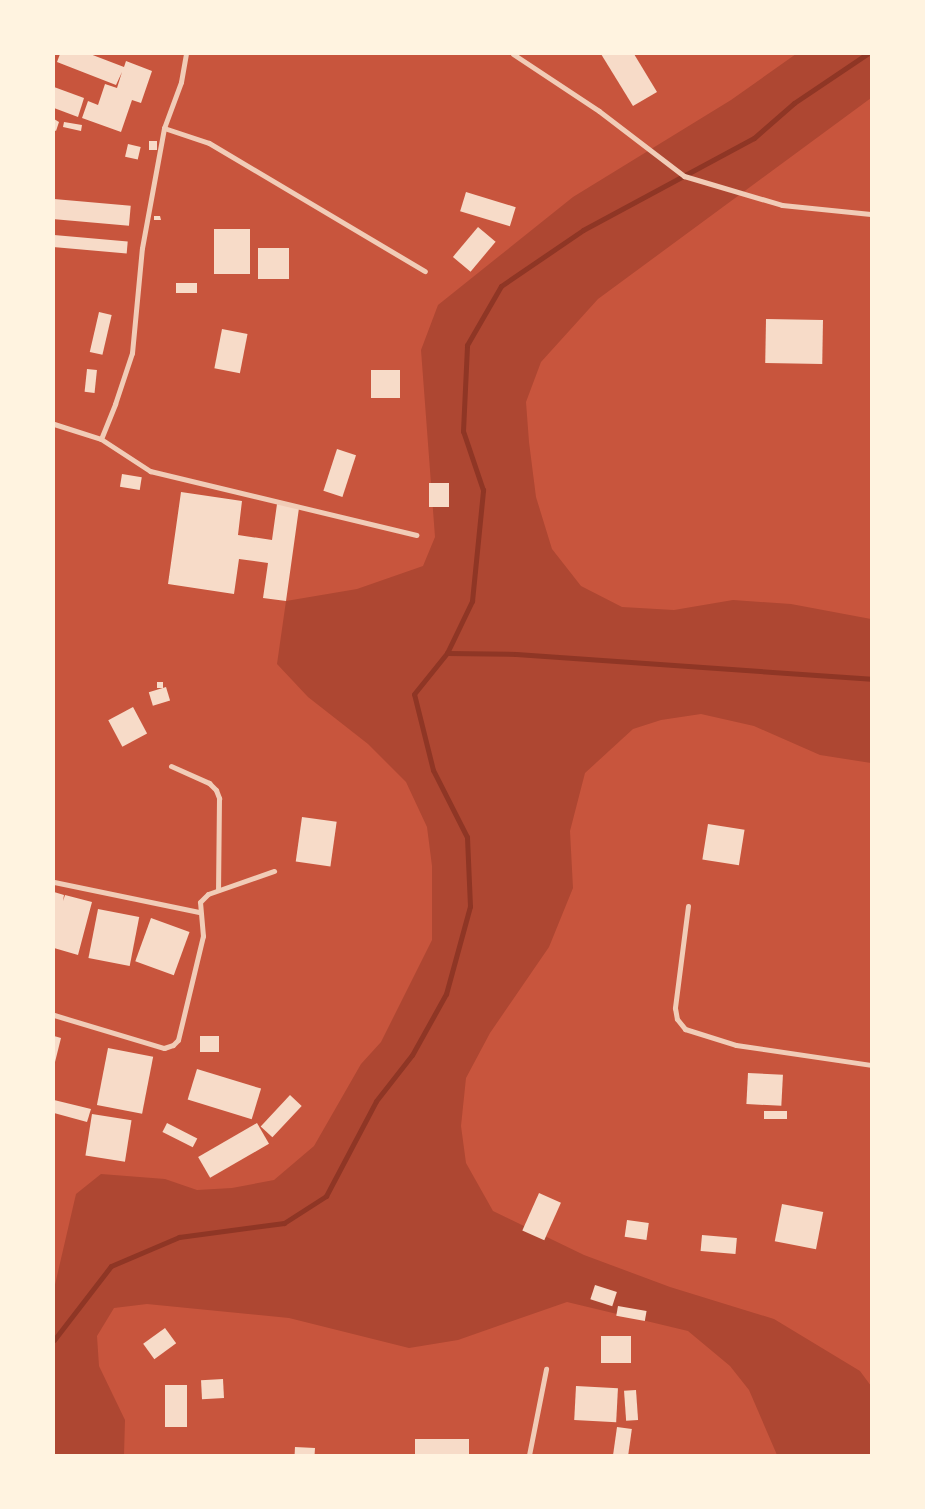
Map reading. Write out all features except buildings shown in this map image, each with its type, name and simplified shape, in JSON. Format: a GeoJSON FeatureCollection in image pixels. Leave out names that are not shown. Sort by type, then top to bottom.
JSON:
{"type":"FeatureCollection","features":[{"type":"Feature","properties":{"kind":"street"},"geometry":{"type":"LineString","coordinates":[[101,439],[132,352],[142,248],[164,128],[181,82],[186,54]]}},
{"type":"Feature","properties":{"kind":"street"},"geometry":{"type":"LineString","coordinates":[[513,54],[599,111],[684,176],[782,205],[871,214]]}},
{"type":"Feature","properties":{"kind":"street"},"geometry":{"type":"LineString","coordinates":[[164,128],[210,143],[425,271]]}},
{"type":"Feature","properties":{"kind":"street"},"geometry":{"type":"LineString","coordinates":[[54,424],[101,439],[150,471],[416,535]]}},
{"type":"Feature","properties":{"kind":"street"},"geometry":{"type":"LineString","coordinates":[[171,766],[210,783],[216,790],[219,798],[218,890]]}},
{"type":"Feature","properties":{"kind":"street"},"geometry":{"type":"LineString","coordinates":[[54,1015],[164,1048],[173,1045],[178,1040],[203,936],[200,912],[203,897],[274,871]]}},
{"type":"Feature","properties":{"kind":"street"},"geometry":{"type":"LineString","coordinates":[[54,882],[200,912]]}},
{"type":"Feature","properties":{"kind":"street"},"geometry":{"type":"LineString","coordinates":[[688,906],[675,1008],[677,1020],[685,1029],[736,1045],[871,1065]]}},
{"type":"Feature","properties":{"kind":"street"},"geometry":{"type":"LineString","coordinates":[[529,1455],[546,1369]]}},
{"type":"Feature","properties":{"kind":"shaded area"},"geometry":{"type":"Polygon","coordinates":[[[796,54],[871,54],[871,98],[598,299],[541,362],[526,402],[529,442],[536,497],[552,549],[581,586],[622,607],[674,610],[733,600],[791,604],[871,619],[871,763],[820,755],[754,726],[701,714],[661,720],[633,729],[585,773],[570,831],[573,888],[549,947],[490,1033],[466,1078],[461,1126],[466,1163],[493,1211],[584,1255],[670,1287],[774,1319],[860,1371],[871,1386],[871,1455],[777,1455],[749,1390],[730,1366],[688,1331],[567,1302],[458,1340],[409,1348],[289,1318],[147,1304],[114,1308],[97,1336],[99,1366],[125,1420],[124,1455],[54,1455],[54,1289],[76,1194],[101,1174],[165,1179],[197,1190],[232,1188],[274,1180],[314,1146],[361,1064],[381,1042],[432,940],[432,866],[427,827],[406,782],[368,744],[308,697],[277,664],[286,601],[357,589],[423,566],[435,537],[421,350],[438,305],[573,197],[731,100],[796,54]]]}},
{"type":"Feature","properties":{"kind":"waterway"},"geometry":{"type":"LineString","coordinates":[[447,653],[472,601],[483,490],[463,431],[467,345],[501,286],[583,230],[754,138],[794,103],[867,54]]}},
{"type":"Feature","properties":{"kind":"waterway"},"geometry":{"type":"LineString","coordinates":[[54,1340],[111,1266],[179,1237],[284,1223],[326,1196],[376,1101],[412,1055],[446,994],[470,906],[467,837],[433,770],[414,694],[447,653],[516,654],[871,679]]}}]}
